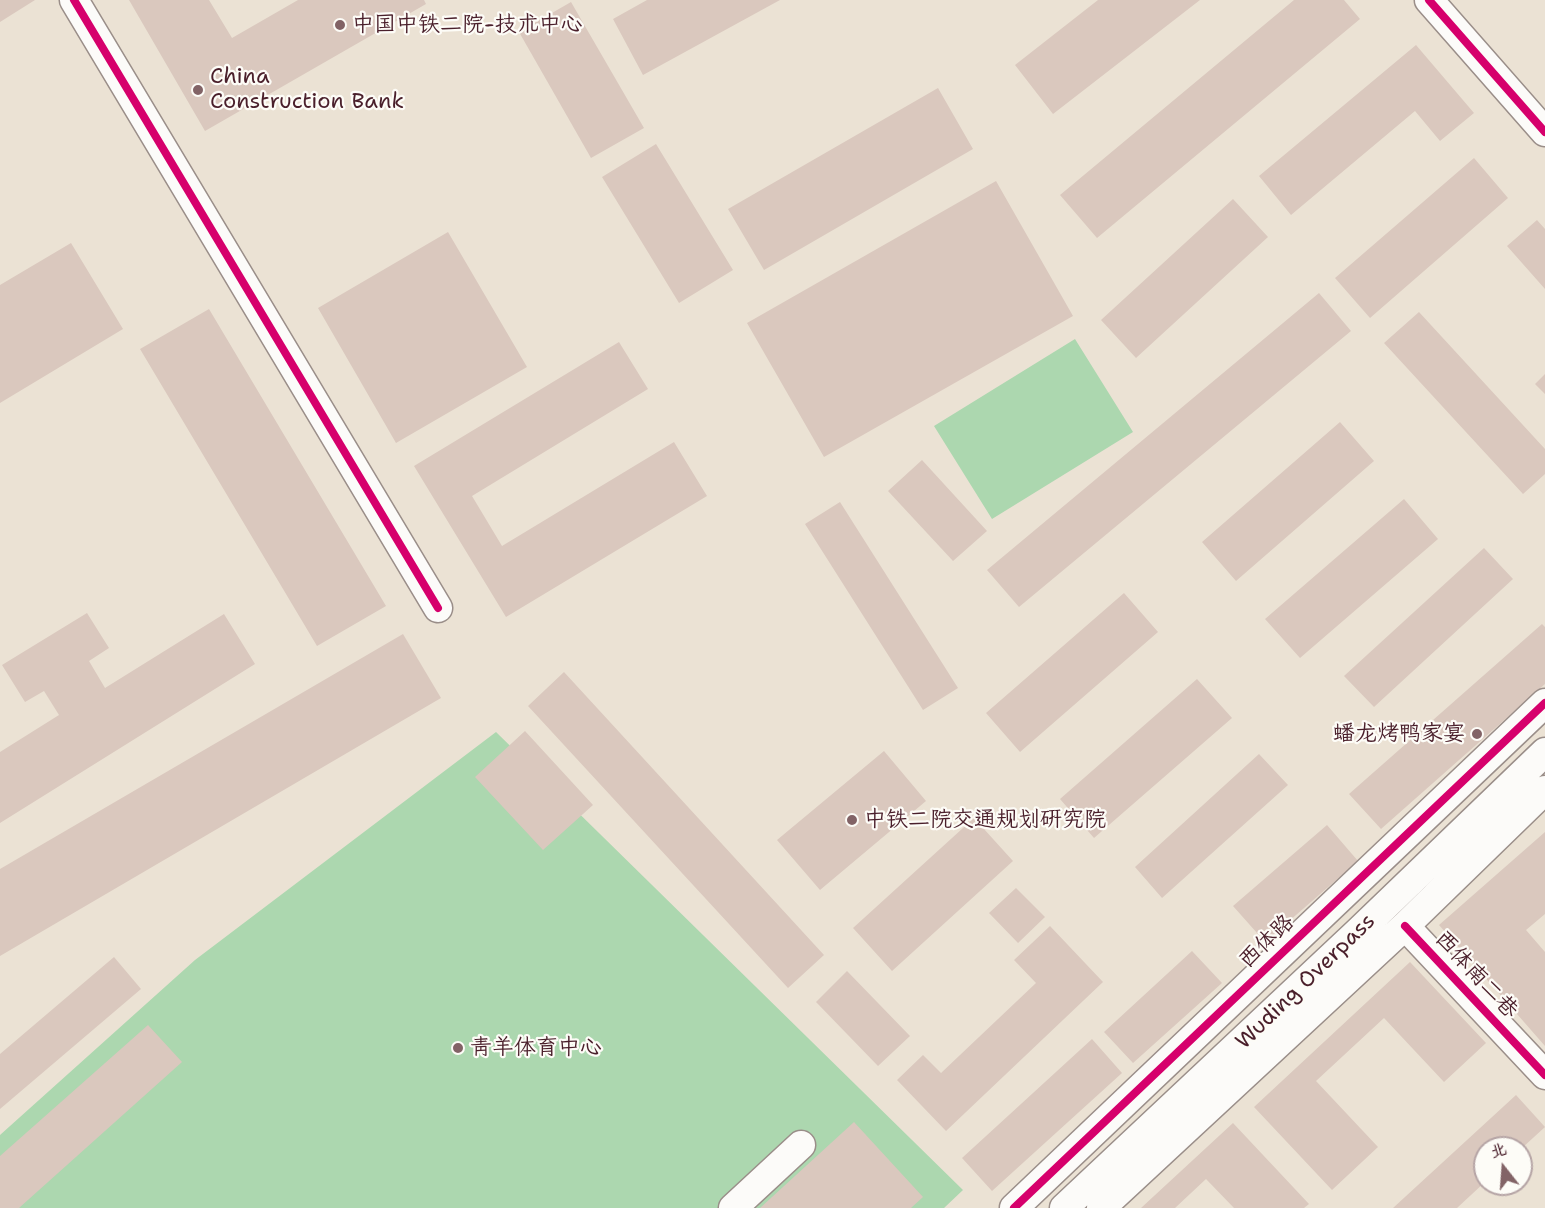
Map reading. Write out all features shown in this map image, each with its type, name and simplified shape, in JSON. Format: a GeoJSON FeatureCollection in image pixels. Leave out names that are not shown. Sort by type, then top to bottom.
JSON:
{"type":"FeatureCollection","features":[{"type":"Feature","properties":{"kind":"street"},"geometry":{"type":"LineString","coordinates":[[74,0],[438,608]]}},
{"type":"Feature","properties":{"kind":"street"},"geometry":{"type":"LineString","coordinates":[[1429,0],[1545,132]]}},
{"type":"Feature","properties":{"kind":"street","name":"西体路"},"geometry":{"type":"LineString","coordinates":[[1014,1208],[1545,703]]}},
{"type":"Feature","properties":{"kind":"street","name":"Wuding Overpass"},"geometry":{"type":"LineString","coordinates":[[1064,1208],[1253,1032],[1545,752]]}},
{"type":"Feature","properties":{"kind":"street"},"geometry":{"type":"LineString","coordinates":[[1101,1208],[1405,926],[1545,790]]}},
{"type":"Feature","properties":{"kind":"street","name":"西体南二巷"},"geometry":{"type":"LineString","coordinates":[[1405,926],[1545,1075]]}},
{"type":"Feature","properties":{"kind":"street"},"geometry":{"type":"LineString","coordinates":[[733,1208],[801,1145]]}},
{"type":"Feature","properties":{"kind":"green space"},"geometry":{"type":"Polygon","coordinates":[[[1075,339],[1133,432],[992,519],[934,426],[1075,339]]]}},
{"type":"Feature","properties":{"kind":"green space","name":"青羊体育中心"},"geometry":{"type":"Polygon","coordinates":[[[496,732],[963,1190],[944,1208],[0,1208],[0,1135],[195,960],[496,732]]]}},
{"type":"Feature","properties":{"kind":"building"},"geometry":{"type":"Polygon","coordinates":[[[0,0],[35,0],[0,22],[0,0]]]}},
{"type":"Feature","properties":{"kind":"building"},"geometry":{"type":"Polygon","coordinates":[[[129,0],[209,0],[232,38],[298,0],[424,0],[426,4],[205,131],[129,0]]]}},
{"type":"Feature","properties":{"kind":"building"},"geometry":{"type":"Polygon","coordinates":[[[647,0],[780,0],[643,75],[613,19],[647,0]]]}},
{"type":"Feature","properties":{"kind":"building"},"geometry":{"type":"Polygon","coordinates":[[[1098,0],[1200,0],[1053,114],[1015,65],[1098,0]]]}},
{"type":"Feature","properties":{"kind":"building"},"geometry":{"type":"Polygon","coordinates":[[[1294,0],[1344,0],[1360,19],[1097,238],[1060,195],[1294,0]]]}},
{"type":"Feature","properties":{"kind":"building"},"geometry":{"type":"Polygon","coordinates":[[[571,2],[644,128],[591,158],[519,32],[571,2]]]}},
{"type":"Feature","properties":{"kind":"building"},"geometry":{"type":"Polygon","coordinates":[[[1416,45],[1474,113],[1440,141],[1415,111],[1291,215],[1259,176],[1416,45]]]}},
{"type":"Feature","properties":{"kind":"building"},"geometry":{"type":"Polygon","coordinates":[[[938,88],[973,149],[764,270],[728,209],[938,88]]]}},
{"type":"Feature","properties":{"kind":"building"},"geometry":{"type":"Polygon","coordinates":[[[656,144],[733,270],[679,303],[602,177],[656,144]]]}},
{"type":"Feature","properties":{"kind":"building"},"geometry":{"type":"Polygon","coordinates":[[[1474,158],[1508,198],[1370,318],[1335,278],[1474,158]]]}},
{"type":"Feature","properties":{"kind":"building"},"geometry":{"type":"Polygon","coordinates":[[[996,181],[1073,316],[824,457],[747,323],[996,181]]]}},
{"type":"Feature","properties":{"kind":"building"},"geometry":{"type":"Polygon","coordinates":[[[1233,199],[1268,237],[1136,358],[1101,320],[1233,199]]]}},
{"type":"Feature","properties":{"kind":"building"},"geometry":{"type":"Polygon","coordinates":[[[1537,220],[1545,229],[1545,289],[1507,246],[1537,220]]]}},
{"type":"Feature","properties":{"kind":"building"},"geometry":{"type":"Polygon","coordinates":[[[448,232],[527,367],[396,443],[318,308],[448,232]]]}},
{"type":"Feature","properties":{"kind":"building"},"geometry":{"type":"Polygon","coordinates":[[[71,243],[123,329],[0,403],[0,285],[71,243]]]}},
{"type":"Feature","properties":{"kind":"building"},"geometry":{"type":"Polygon","coordinates":[[[1319,293],[1351,331],[1019,607],[987,570],[1319,293]]]}},
{"type":"Feature","properties":{"kind":"building"},"geometry":{"type":"Polygon","coordinates":[[[209,309],[386,606],[317,646],[140,349],[209,309]]]}},
{"type":"Feature","properties":{"kind":"building"},"geometry":{"type":"Polygon","coordinates":[[[1419,312],[1545,449],[1545,474],[1523,494],[1384,343],[1419,312]]]}},
{"type":"Feature","properties":{"kind":"building"},"geometry":{"type":"Polygon","coordinates":[[[619,342],[648,389],[472,496],[502,546],[674,442],[707,496],[506,617],[414,466],[619,342]]]}},
{"type":"Feature","properties":{"kind":"building"},"geometry":{"type":"Polygon","coordinates":[[[1545,374],[1545,394],[1535,384],[1545,374]]]}},
{"type":"Feature","properties":{"kind":"building"},"geometry":{"type":"Polygon","coordinates":[[[1340,422],[1374,461],[1236,581],[1202,542],[1340,422]]]}},
{"type":"Feature","properties":{"kind":"building"},"geometry":{"type":"Polygon","coordinates":[[[922,460],[987,531],[953,561],[888,491],[922,460]]]}},
{"type":"Feature","properties":{"kind":"building"},"geometry":{"type":"Polygon","coordinates":[[[1404,499],[1438,539],[1300,658],[1265,619],[1404,499]]]}},
{"type":"Feature","properties":{"kind":"building"},"geometry":{"type":"Polygon","coordinates":[[[840,502],[958,688],[923,710],[805,524],[840,502]]]}},
{"type":"Feature","properties":{"kind":"building"},"geometry":{"type":"Polygon","coordinates":[[[1484,548],[1513,579],[1374,707],[1344,676],[1484,548]]]}},
{"type":"Feature","properties":{"kind":"building"},"geometry":{"type":"Polygon","coordinates":[[[1124,593],[1158,632],[1020,752],[986,713],[1124,593]]]}},
{"type":"Feature","properties":{"kind":"building"},"geometry":{"type":"Polygon","coordinates":[[[87,613],[109,648],[89,661],[105,688],[224,614],[255,664],[0,823],[0,752],[59,715],[44,691],[25,702],[2,665],[87,613]]]}},
{"type":"Feature","properties":{"kind":"building"},"geometry":{"type":"Polygon","coordinates":[[[1542,624],[1545,627],[1545,684],[1381,829],[1349,794],[1542,624]]]}},
{"type":"Feature","properties":{"kind":"building"},"geometry":{"type":"Polygon","coordinates":[[[403,634],[441,698],[0,956],[0,869],[403,634]]]}},
{"type":"Feature","properties":{"kind":"building"},"geometry":{"type":"Polygon","coordinates":[[[564,672],[824,955],[788,988],[528,706],[564,672]]]}},
{"type":"Feature","properties":{"kind":"building"},"geometry":{"type":"Polygon","coordinates":[[[1197,679],[1232,718],[1094,838],[1060,799],[1197,679]]]}},
{"type":"Feature","properties":{"kind":"building"},"geometry":{"type":"Polygon","coordinates":[[[525,731],[593,805],[543,850],[475,777],[525,731]]]}},
{"type":"Feature","properties":{"kind":"building","name":"中铁二院交通规划研究院"},"geometry":{"type":"Polygon","coordinates":[[[884,751],[926,801],[820,890],[777,840],[884,751]]]}},
{"type":"Feature","properties":{"kind":"building"},"geometry":{"type":"Polygon","coordinates":[[[1259,754],[1288,785],[1162,898],[1135,867],[1259,754]]]}},
{"type":"Feature","properties":{"kind":"building"},"geometry":{"type":"Polygon","coordinates":[[[974,818],[1013,861],[892,971],[853,928],[974,818]]]}},
{"type":"Feature","properties":{"kind":"building"},"geometry":{"type":"Polygon","coordinates":[[[1327,825],[1358,861],[1265,942],[1233,906],[1327,825]]]}},
{"type":"Feature","properties":{"kind":"building"},"geometry":{"type":"Polygon","coordinates":[[[1545,832],[1545,914],[1526,930],[1545,952],[1545,1046],[1439,925],[1545,832]]]}},
{"type":"Feature","properties":{"kind":"building"},"geometry":{"type":"Polygon","coordinates":[[[1016,888],[1045,917],[1018,943],[989,913],[1016,888]]]}},
{"type":"Feature","properties":{"kind":"building"},"geometry":{"type":"Polygon","coordinates":[[[1050,926],[1103,982],[946,1131],[897,1080],[923,1055],[941,1073],[1036,983],[1014,960],[1050,926]]]}},
{"type":"Feature","properties":{"kind":"building"},"geometry":{"type":"Polygon","coordinates":[[[1192,951],[1222,983],[1133,1063],[1104,1032],[1192,951]]]}},
{"type":"Feature","properties":{"kind":"building"},"geometry":{"type":"Polygon","coordinates":[[[114,957],[141,989],[0,1109],[0,1054],[114,957]]]}},
{"type":"Feature","properties":{"kind":"building"},"geometry":{"type":"Polygon","coordinates":[[[1410,962],[1486,1043],[1444,1082],[1384,1018],[1316,1081],[1378,1147],[1332,1190],[1254,1107],[1410,962]]]}},
{"type":"Feature","properties":{"kind":"building"},"geometry":{"type":"Polygon","coordinates":[[[847,971],[910,1036],[878,1066],[816,1002],[847,971]]]}},
{"type":"Feature","properties":{"kind":"building"},"geometry":{"type":"Polygon","coordinates":[[[148,1025],[182,1062],[19,1208],[0,1208],[0,1156],[148,1025]]]}},
{"type":"Feature","properties":{"kind":"building"},"geometry":{"type":"Polygon","coordinates":[[[1092,1039],[1122,1073],[992,1191],[962,1158],[1092,1039]]]}},
{"type":"Feature","properties":{"kind":"building"},"geometry":{"type":"Polygon","coordinates":[[[1516,1095],[1545,1127],[1533,1138],[1533,1136],[1473,1136],[1473,1193],[1457,1208],[1393,1208],[1516,1095]]]}},
{"type":"Feature","properties":{"kind":"building"},"geometry":{"type":"Polygon","coordinates":[[[854,1122],[923,1197],[911,1208],[760,1208],[854,1122]]]}},
{"type":"Feature","properties":{"kind":"building"},"geometry":{"type":"Polygon","coordinates":[[[1233,1123],[1309,1204],[1304,1208],[1234,1208],[1206,1179],[1175,1208],[1141,1208],[1233,1123]]]}},
{"type":"Feature","properties":{"kind":"cycle path"},"geometry":{"type":"LineString","coordinates":[[74,0],[438,608]]}},
{"type":"Feature","properties":{"kind":"cycle path"},"geometry":{"type":"LineString","coordinates":[[1429,0],[1545,132]]}},
{"type":"Feature","properties":{"kind":"cycle path"},"geometry":{"type":"LineString","coordinates":[[1014,1208],[1545,703]]}},
{"type":"Feature","properties":{"kind":"cycle path"},"geometry":{"type":"LineString","coordinates":[[1405,926],[1545,1075]]}},
{"type":"Feature","properties":{"kind":"place","name":"中国中铁二院-技术中心"},"geometry":{"type":"Point","coordinates":[340,25]}},
{"type":"Feature","properties":{"kind":"place","name":"China Construction Bank"},"geometry":{"type":"Point","coordinates":[198,90]}},
{"type":"Feature","properties":{"kind":"place","name":"蟠龙烤鸭家宴"},"geometry":{"type":"Point","coordinates":[1477,734]}},
{"type":"Feature","properties":{"kind":"place","name":"中铁二院交通规划研究院"},"geometry":{"type":"Point","coordinates":[852,820]}},
{"type":"Feature","properties":{"kind":"place","name":"青羊体育中心"},"geometry":{"type":"Point","coordinates":[458,1048]}}]}
